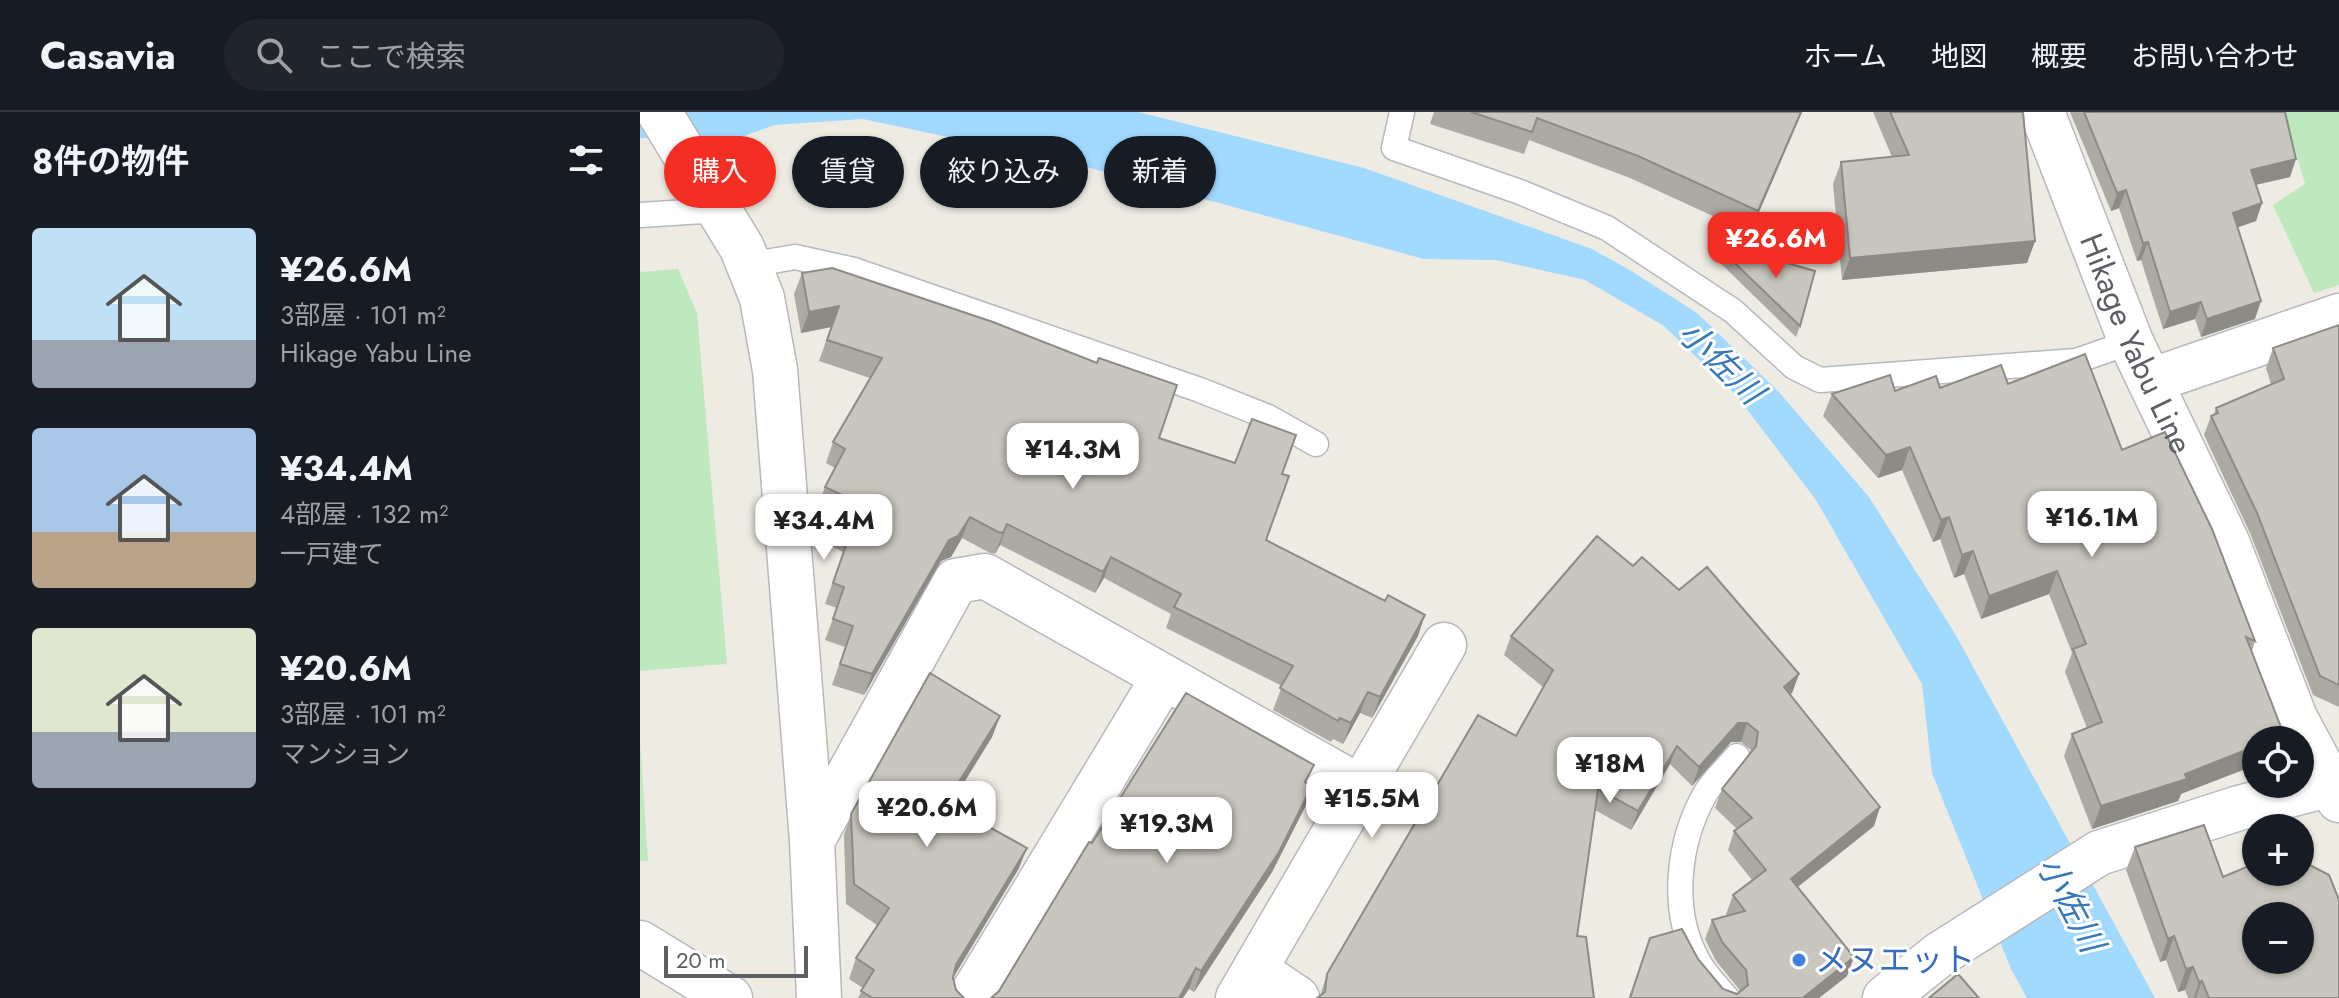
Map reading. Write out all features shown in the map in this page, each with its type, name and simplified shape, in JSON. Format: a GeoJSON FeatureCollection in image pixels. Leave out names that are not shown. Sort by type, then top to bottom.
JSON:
{"type":"FeatureCollection","features":[{"type":"Feature","properties":{"kind":"street"},"geometry":{"type":"LineString","coordinates":[[659,112],[693,163],[749,265],[762,298],[775,370],[812,841],[819,998]]}},
{"type":"Feature","properties":{"kind":"street","name":"Hikage Yabu Line"},"geometry":{"type":"LineString","coordinates":[[2042,112],[2131,342],[2227,542],[2295,718],[2337,789]]}},
{"type":"Feature","properties":{"kind":"street"},"geometry":{"type":"LineString","coordinates":[[2150,381],[2339,316]]}},
{"type":"Feature","properties":{"kind":"street"},"geometry":{"type":"LineString","coordinates":[[812,841],[956,581],[985,576],[1363,789]]}},
{"type":"Feature","properties":{"kind":"street"},"geometry":{"type":"LineString","coordinates":[[1297,998],[1246,984],[1363,789],[1444,645]]}},
{"type":"Feature","properties":{"kind":"street"},"geometry":{"type":"LineString","coordinates":[[970,998],[1164,677]]}},
{"type":"Feature","properties":{"kind":"street"},"geometry":{"type":"LineString","coordinates":[[1885,998],[1940,954],[2099,853],[2239,808],[2337,789]]}},
{"type":"Feature","properties":{"kind":"street"},"geometry":{"type":"LineString","coordinates":[[640,943],[730,998]]}},
{"type":"Feature","properties":{"kind":"lane"},"geometry":{"type":"LineString","coordinates":[[1402,112],[1394,148],[1520,192],[1607,228],[1733,311],[1794,367],[1820,380],[2076,361],[2131,342]]}},
{"type":"Feature","properties":{"kind":"lane"},"geometry":{"type":"LineString","coordinates":[[640,215],[719,210]]}},
{"type":"Feature","properties":{"kind":"lane"},"geometry":{"type":"LineString","coordinates":[[749,265],[795,257],[854,270],[1200,390],[1268,417],[1316,444]]}},
{"type":"Feature","properties":{"kind":"lane"},"geometry":{"type":"LineString","coordinates":[[1727,998],[1698,962],[1685,935],[1680,888],[1685,844],[1706,792],[1737,756]]}},
{"type":"Feature","properties":{"kind":"green space"},"geometry":{"type":"Polygon","coordinates":[[[2284,112],[2339,112],[2339,285],[2314,293],[2273,205],[2305,184],[2284,112]]]}},
{"type":"Feature","properties":{"kind":"green space"},"geometry":{"type":"Polygon","coordinates":[[[678,269],[697,313],[727,664],[640,671],[640,272],[678,269]]]}},
{"type":"Feature","properties":{"kind":"green space"},"geometry":{"type":"Polygon","coordinates":[[[640,740],[648,861],[640,861],[640,740]]]}},
{"type":"Feature","properties":{"kind":"water","name":"小佐川"},"geometry":{"type":"Polygon","coordinates":[[[640,112],[1138,112],[1364,168],[1592,249],[1628,269],[1697,313],[1778,391],[1869,497],[1954,632],[2155,998],[2027,998],[2011,969],[1932,773],[1922,684],[1816,500],[1736,395],[1664,326],[1585,280],[1496,260],[1424,259],[1216,202],[1216,136],[1104,136],[1104,172],[1088,167],[1088,136],[943,136],[863,119],[774,125],[744,136],[640,138],[640,112]]]}},
{"type":"Feature","properties":{"kind":"building"},"geometry":{"type":"Polygon","coordinates":[[[1471,112],[1801,112],[1758,211],[1638,156],[1537,118],[1532,132],[1471,112]]]}},
{"type":"Feature","properties":{"kind":"building"},"geometry":{"type":"Polygon","coordinates":[[[1890,112],[2023,112],[2035,241],[1850,258],[1841,162],[1909,155],[1890,112]]]}},
{"type":"Feature","properties":{"kind":"building"},"geometry":{"type":"Polygon","coordinates":[[[2084,112],[2285,112],[2296,159],[2251,170],[2262,203],[2233,213],[2261,301],[2207,319],[2201,302],[2170,312],[2148,242],[2143,243],[2126,190],[2117,193],[2084,112]]]}},
{"type":"Feature","properties":{"kind":"building"},"geometry":{"type":"Polygon","coordinates":[[[1713,242],[1815,271],[1800,326],[1713,242]]]}},
{"type":"Feature","properties":{"kind":"building"},"geometry":{"type":"Polygon","coordinates":[[[832,268],[993,322],[1097,363],[1099,358],[1177,385],[1159,438],[1235,463],[1252,419],[1296,435],[1282,474],[1289,476],[1266,540],[1385,601],[1388,595],[1425,615],[1380,697],[1368,692],[1351,723],[1340,718],[1338,721],[1280,688],[1293,666],[1174,607],[1181,594],[1111,557],[1103,572],[1007,524],[1003,533],[970,517],[958,536],[949,540],[872,674],[840,664],[853,626],[833,619],[844,587],[833,583],[851,531],[831,520],[844,496],[825,487],[845,449],[833,442],[882,358],[827,340],[839,306],[809,312],[802,273],[832,268]]]}},
{"type":"Feature","properties":{"kind":"building"},"geometry":{"type":"Polygon","coordinates":[[[2339,325],[2339,685],[2320,676],[2257,513],[2211,416],[2218,413],[2216,408],[2284,379],[2273,348],[2339,325]]]}},
{"type":"Feature","properties":{"kind":"building"},"geometry":{"type":"Polygon","coordinates":[[[2085,354],[2122,450],[2165,432],[2212,529],[2255,641],[2246,637],[2281,726],[2242,726],[2242,752],[2185,774],[2187,779],[2101,806],[2072,734],[2102,722],[2073,649],[2086,644],[2057,571],[1989,596],[1973,551],[1962,555],[1949,517],[1941,520],[1910,447],[1886,455],[1832,394],[1890,375],[1895,391],[1936,376],[1940,388],[2001,365],[2008,384],[2085,354]]]}},
{"type":"Feature","properties":{"kind":"building"},"geometry":{"type":"Polygon","coordinates":[[[1597,536],[1633,566],[1642,557],[1679,590],[1707,567],[1799,674],[1784,687],[1880,807],[1791,879],[1854,957],[1806,998],[1630,998],[1650,938],[1682,929],[1698,959],[1723,989],[1737,994],[1748,985],[1746,970],[1722,942],[1712,920],[1745,911],[1733,895],[1766,870],[1734,831],[1752,818],[1722,789],[1756,746],[1758,732],[1747,723],[1738,723],[1699,767],[1677,746],[1638,811],[1598,789],[1577,936],[1586,937],[1594,998],[1317,998],[1325,992],[1327,974],[1478,715],[1516,736],[1553,670],[1511,636],[1597,536]]]}},
{"type":"Feature","properties":{"kind":"building"},"geometry":{"type":"Polygon","coordinates":[[[930,673],[1000,716],[946,803],[1027,848],[956,965],[953,978],[956,990],[964,998],[873,998],[861,991],[874,970],[856,958],[889,908],[854,884],[851,814],[930,673]]]}},
{"type":"Feature","properties":{"kind":"building"},"geometry":{"type":"Polygon","coordinates":[[[1186,693],[1314,765],[1305,782],[1312,786],[1279,852],[1201,971],[1196,968],[1179,998],[991,998],[999,991],[1089,842],[1092,843],[1186,693]]]}},
{"type":"Feature","properties":{"kind":"building"},"geometry":{"type":"Polygon","coordinates":[[[2204,825],[2223,877],[2242,869],[2242,886],[2314,886],[2314,867],[2329,875],[2339,900],[2339,998],[2209,998],[2193,967],[2186,969],[2174,936],[2168,939],[2135,847],[2204,825]]]}},
{"type":"Feature","properties":{"kind":"building"},"geometry":{"type":"Polygon","coordinates":[[[1958,974],[1979,998],[1929,998],[1958,974]]]}},
{"type":"Feature","properties":{"kind":"place","name":"メヌエット"},"geometry":{"type":"Point","coordinates":[1799,960]}}]}
